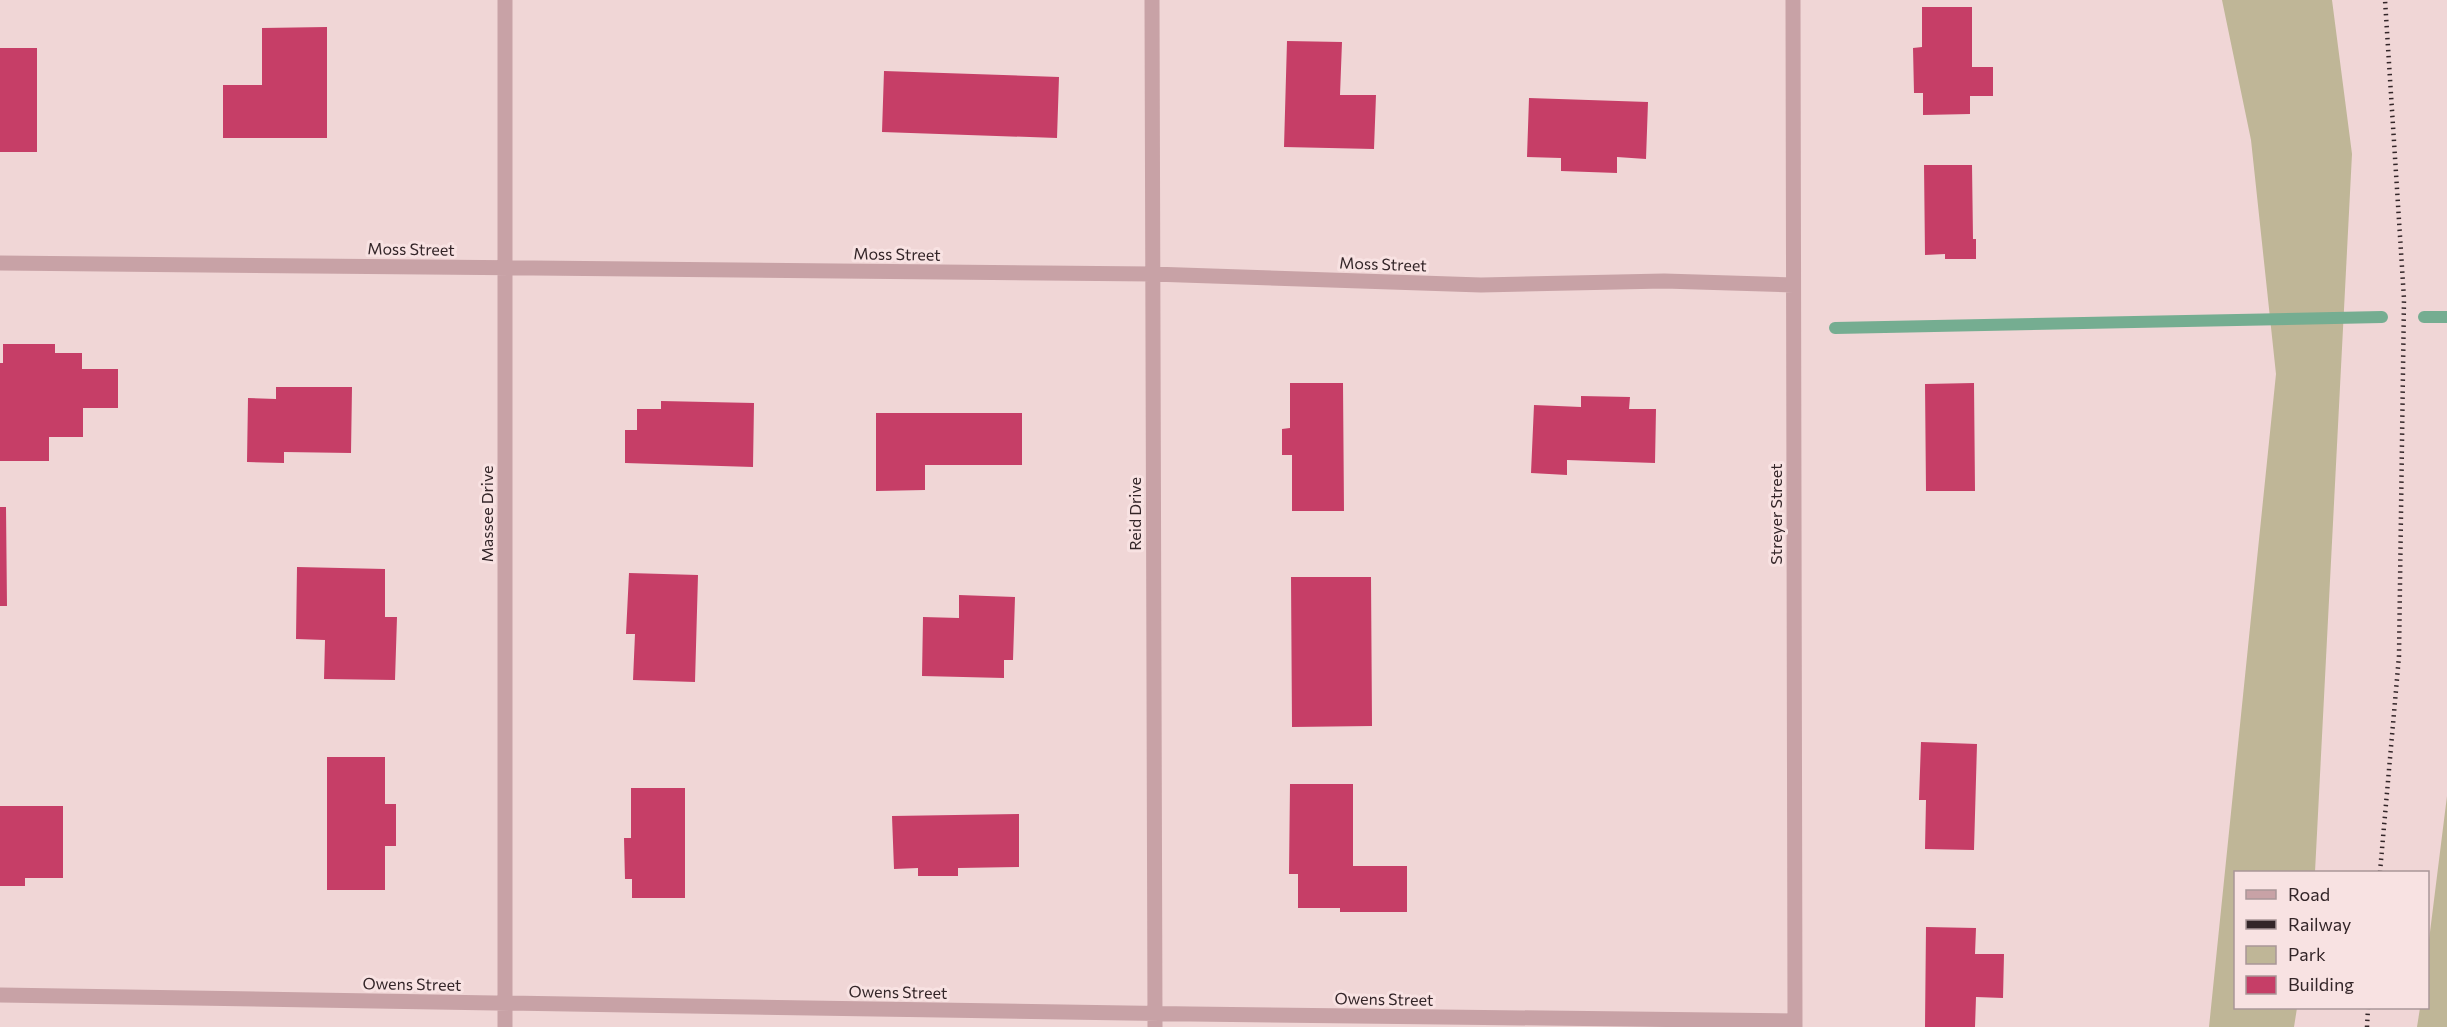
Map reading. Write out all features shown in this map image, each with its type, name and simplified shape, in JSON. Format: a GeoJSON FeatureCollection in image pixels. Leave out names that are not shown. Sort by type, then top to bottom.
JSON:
{"type":"FeatureCollection","features":[{"type":"Feature","properties":{"kind":"street","name":"Massee Drive"},"geometry":{"type":"LineString","coordinates":[[505,0],[506,1027]]}},
{"type":"Feature","properties":{"kind":"street","name":"Reid Drive"},"geometry":{"type":"LineString","coordinates":[[1152,0],[1155,1020]]}},
{"type":"Feature","properties":{"kind":"street","name":"Streyer Street"},"geometry":{"type":"LineString","coordinates":[[1793,0],[1795,1024]]}},
{"type":"Feature","properties":{"kind":"street","name":"Moss Street"},"geometry":{"type":"LineString","coordinates":[[0,263],[1152,274],[1481,285],[1664,281],[1793,285]]}},
{"type":"Feature","properties":{"kind":"street","name":"Owens Street"},"geometry":{"type":"LineString","coordinates":[[0,995],[506,1003],[1155,1020],[1795,1024]]}},
{"type":"Feature","properties":{"kind":"green space"},"geometry":{"type":"Polygon","coordinates":[[[2222,0],[2332,0],[2352,154],[2315,871],[2234,871],[2234,1009],[2297,1009],[2294,1027],[2209,1027],[2276,374],[2251,140],[2222,0]]]}},
{"type":"Feature","properties":{"kind":"green space"},"geometry":{"type":"Polygon","coordinates":[[[2447,796],[2447,1027],[2417,1027],[2420,1009],[2429,1009],[2429,940],[2447,796]]]}},
{"type":"Feature","properties":{"kind":"building"},"geometry":{"type":"Polygon","coordinates":[[[1922,7],[1972,7],[1972,67],[1993,67],[1993,96],[1970,96],[1970,114],[1923,115],[1923,93],[1914,93],[1913,48],[1922,47],[1922,7]]]}},
{"type":"Feature","properties":{"kind":"building"},"geometry":{"type":"Polygon","coordinates":[[[327,27],[327,138],[223,138],[223,85],[262,85],[262,28],[327,27]]]}},
{"type":"Feature","properties":{"kind":"building"},"geometry":{"type":"Polygon","coordinates":[[[1287,41],[1342,42],[1340,95],[1376,95],[1374,149],[1284,147],[1287,41]]]}},
{"type":"Feature","properties":{"kind":"building"},"geometry":{"type":"Polygon","coordinates":[[[0,48],[37,48],[37,152],[0,152],[0,48]]]}},
{"type":"Feature","properties":{"kind":"building"},"geometry":{"type":"Polygon","coordinates":[[[884,71],[1059,77],[1057,138],[882,132],[884,71]]]}},
{"type":"Feature","properties":{"kind":"building"},"geometry":{"type":"Polygon","coordinates":[[[1529,98],[1648,102],[1646,159],[1617,157],[1617,173],[1561,171],[1561,158],[1527,157],[1529,98]]]}},
{"type":"Feature","properties":{"kind":"building"},"geometry":{"type":"Polygon","coordinates":[[[1924,165],[1972,165],[1973,239],[1976,239],[1976,259],[1945,259],[1945,254],[1925,255],[1924,165]]]}},
{"type":"Feature","properties":{"kind":"building"},"geometry":{"type":"Polygon","coordinates":[[[3,344],[55,344],[55,353],[82,353],[82,369],[118,369],[118,408],[83,408],[83,437],[49,437],[49,461],[0,461],[0,363],[3,363],[3,344]]]}},
{"type":"Feature","properties":{"kind":"building"},"geometry":{"type":"Polygon","coordinates":[[[1290,383],[1343,383],[1344,511],[1292,511],[1292,455],[1282,455],[1282,429],[1290,428],[1290,383]]]}},
{"type":"Feature","properties":{"kind":"building"},"geometry":{"type":"Polygon","coordinates":[[[1974,383],[1975,491],[1926,491],[1925,384],[1974,383]]]}},
{"type":"Feature","properties":{"kind":"building"},"geometry":{"type":"Polygon","coordinates":[[[276,387],[352,387],[351,453],[284,452],[284,463],[247,462],[248,398],[276,399],[276,387]]]}},
{"type":"Feature","properties":{"kind":"building"},"geometry":{"type":"Polygon","coordinates":[[[1581,396],[1630,397],[1629,409],[1656,409],[1655,463],[1567,460],[1567,475],[1531,473],[1534,405],[1581,407],[1581,396]]]}},
{"type":"Feature","properties":{"kind":"building"},"geometry":{"type":"Polygon","coordinates":[[[661,401],[754,403],[753,467],[625,463],[625,430],[637,430],[637,409],[661,409],[661,401]]]}},
{"type":"Feature","properties":{"kind":"building"},"geometry":{"type":"Polygon","coordinates":[[[876,413],[1022,413],[1022,465],[925,465],[925,490],[876,491],[876,413]]]}},
{"type":"Feature","properties":{"kind":"building"},"geometry":{"type":"Polygon","coordinates":[[[0,507],[6,507],[7,606],[0,606],[0,507]]]}},
{"type":"Feature","properties":{"kind":"building"},"geometry":{"type":"Polygon","coordinates":[[[297,567],[385,569],[385,617],[397,617],[395,680],[324,679],[325,640],[296,639],[297,567]]]}},
{"type":"Feature","properties":{"kind":"building"},"geometry":{"type":"Polygon","coordinates":[[[629,573],[698,575],[695,682],[633,680],[635,634],[626,634],[629,573]]]}},
{"type":"Feature","properties":{"kind":"building"},"geometry":{"type":"Polygon","coordinates":[[[1291,577],[1371,577],[1372,726],[1292,727],[1291,577]]]}},
{"type":"Feature","properties":{"kind":"building"},"geometry":{"type":"Polygon","coordinates":[[[959,595],[1015,597],[1013,660],[1004,660],[1004,678],[922,676],[923,617],[959,618],[959,595]]]}},
{"type":"Feature","properties":{"kind":"building"},"geometry":{"type":"Polygon","coordinates":[[[1921,742],[1977,744],[1974,850],[1925,849],[1926,800],[1919,800],[1921,742]]]}},
{"type":"Feature","properties":{"kind":"building"},"geometry":{"type":"Polygon","coordinates":[[[327,757],[385,757],[385,804],[396,804],[396,846],[385,846],[385,890],[327,890],[327,757]]]}},
{"type":"Feature","properties":{"kind":"building"},"geometry":{"type":"Polygon","coordinates":[[[1290,784],[1353,784],[1353,866],[1407,866],[1407,912],[1340,912],[1340,908],[1298,908],[1298,874],[1289,874],[1290,784]]]}},
{"type":"Feature","properties":{"kind":"building"},"geometry":{"type":"Polygon","coordinates":[[[631,788],[685,788],[685,898],[632,898],[632,879],[625,879],[624,838],[631,838],[631,788]]]}},
{"type":"Feature","properties":{"kind":"building"},"geometry":{"type":"Polygon","coordinates":[[[0,806],[63,806],[63,878],[25,878],[25,886],[0,886],[0,806]]]}},
{"type":"Feature","properties":{"kind":"building"},"geometry":{"type":"Polygon","coordinates":[[[1019,814],[1019,867],[958,868],[958,876],[918,876],[918,868],[894,869],[892,816],[1019,814]]]}},
{"type":"Feature","properties":{"kind":"building"},"geometry":{"type":"Polygon","coordinates":[[[1926,927],[1976,928],[1975,954],[2004,954],[2003,998],[1976,997],[1975,1027],[1925,1027],[1926,927]]]}},
{"type":"Feature","properties":{"kind":"waterway"},"geometry":{"type":"LineString","coordinates":[[1835,328],[2382,317]]}},
{"type":"Feature","properties":{"kind":"waterway"},"geometry":{"type":"LineString","coordinates":[[2424,317],[2447,317]]}},
{"type":"Feature","properties":{"kind":"railway"},"geometry":{"type":"LineString","coordinates":[[2380,871],[2399,656],[2404,299],[2385,0]]}},
{"type":"Feature","properties":{"kind":"railway"},"geometry":{"type":"LineString","coordinates":[[2367,1027],[2368,1009]]}}]}
